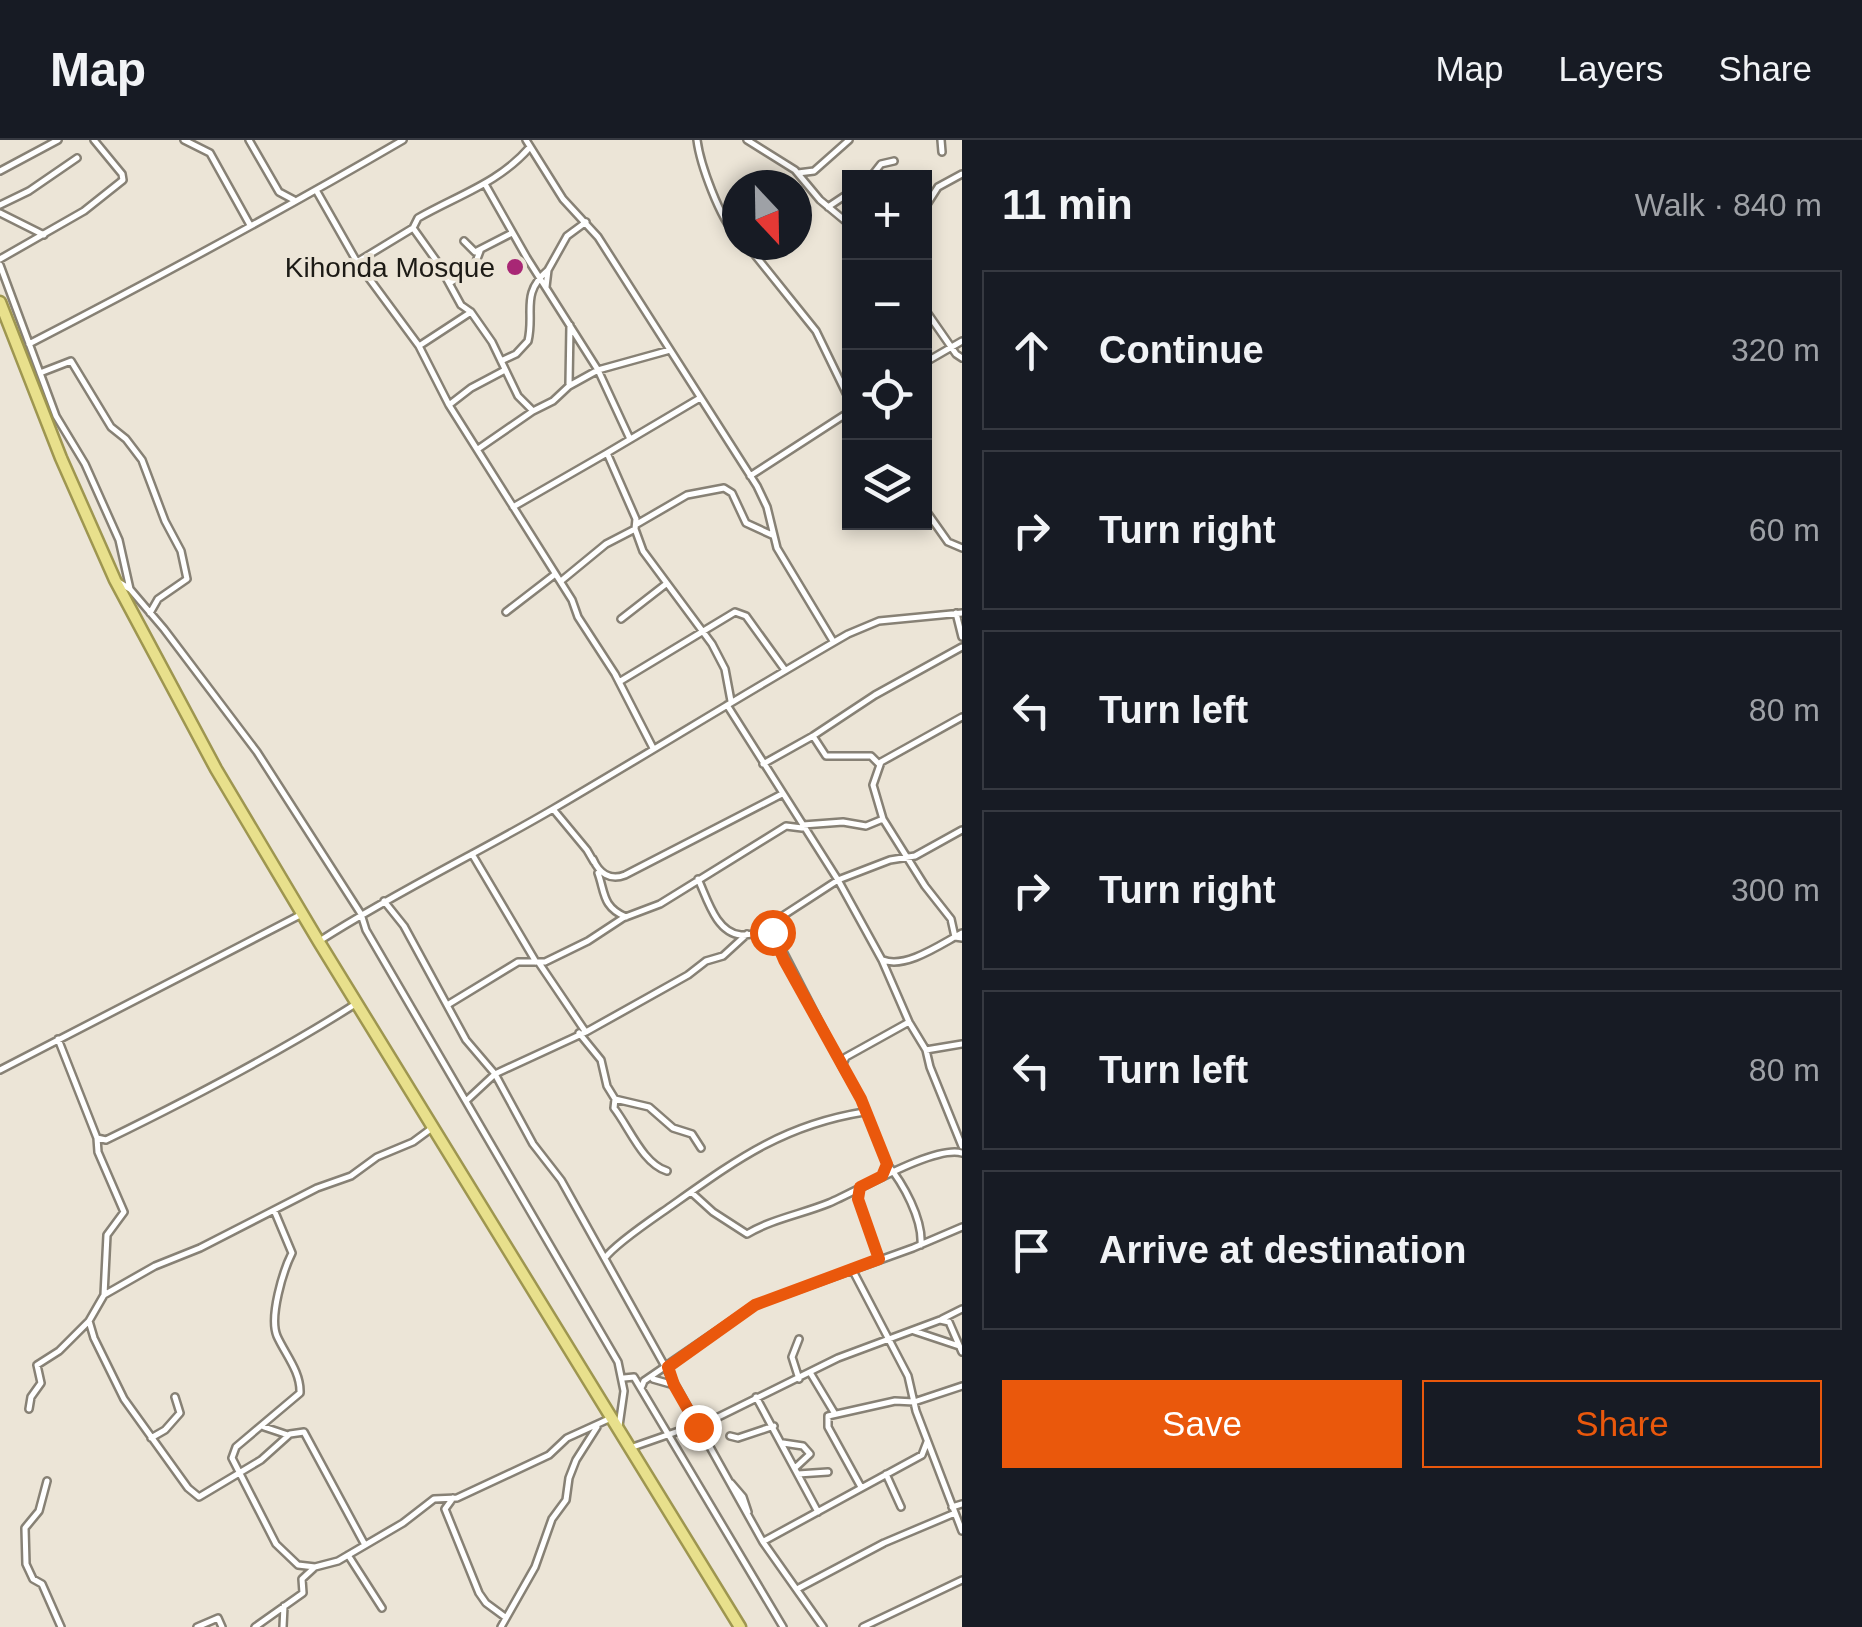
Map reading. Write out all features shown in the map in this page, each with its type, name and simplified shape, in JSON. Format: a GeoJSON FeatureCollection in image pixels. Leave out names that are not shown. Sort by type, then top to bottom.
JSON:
{"type":"FeatureCollection","features":[{"type":"Feature","properties":{"kind":"highway"},"geometry":{"type":"LineString","coordinates":[[0,302],[61,458],[116,580],[208,754],[432,1128],[740,1627]]}},
{"type":"Feature","properties":{"kind":"street"},"geometry":{"type":"LineString","coordinates":[[0,171],[58,140]]}},
{"type":"Feature","properties":{"kind":"street"},"geometry":{"type":"LineString","coordinates":[[94,140],[124,180],[84,211],[0,262],[56,416],[85,464],[119,540],[130,589]]}},
{"type":"Feature","properties":{"kind":"street"},"geometry":{"type":"LineString","coordinates":[[184,140],[210,152],[250,225]]}},
{"type":"Feature","properties":{"kind":"street"},"geometry":{"type":"LineString","coordinates":[[249,140],[279,192],[294,200]]}},
{"type":"Feature","properties":{"kind":"street"},"geometry":{"type":"LineString","coordinates":[[28,344],[404,140]]}},
{"type":"Feature","properties":{"kind":"street"},"geometry":{"type":"LineString","coordinates":[[697,140],[702,165],[722,214]]}},
{"type":"Feature","properties":{"kind":"street"},"geometry":{"type":"LineString","coordinates":[[746,140],[793,170]]}},
{"type":"Feature","properties":{"kind":"street"},"geometry":{"type":"LineString","coordinates":[[762,150],[766,140]]}},
{"type":"Feature","properties":{"kind":"street"},"geometry":{"type":"LineString","coordinates":[[812,171],[849,140]]}},
{"type":"Feature","properties":{"kind":"street"},"geometry":{"type":"LineString","coordinates":[[942,140],[942,152]]}},
{"type":"Feature","properties":{"kind":"street"},"geometry":{"type":"LineString","coordinates":[[356,262],[413,228],[418,218],[486,184],[516,163],[528,143],[563,198],[586,222],[750,476],[768,507],[772,534],[834,641]]}},
{"type":"Feature","properties":{"kind":"street"},"geometry":{"type":"LineString","coordinates":[[0,205],[29,191],[77,158]]}},
{"type":"Feature","properties":{"kind":"street"},"geometry":{"type":"LineString","coordinates":[[876,170],[881,164],[894,162]]}},
{"type":"Feature","properties":{"kind":"street"},"geometry":{"type":"LineString","coordinates":[[932,196],[940,185],[962,174]]}},
{"type":"Feature","properties":{"kind":"street"},"geometry":{"type":"LineString","coordinates":[[486,184],[539,278],[598,370],[630,439]]}},
{"type":"Feature","properties":{"kind":"street"},"geometry":{"type":"LineString","coordinates":[[812,189],[842,218]]}},
{"type":"Feature","properties":{"kind":"street"},"geometry":{"type":"LineString","coordinates":[[316,190],[356,262],[419,346],[449,405],[619,682],[653,748]]}},
{"type":"Feature","properties":{"kind":"street"},"geometry":{"type":"LineString","coordinates":[[828,208],[842,198]]}},
{"type":"Feature","properties":{"kind":"street"},"geometry":{"type":"LineString","coordinates":[[0,213],[44,235]]}},
{"type":"Feature","properties":{"kind":"street"},"geometry":{"type":"LineString","coordinates":[[501,361],[516,354],[528,340],[528,301],[539,278],[548,270],[570,231],[586,222]]}},
{"type":"Feature","properties":{"kind":"street"},"geometry":{"type":"LineString","coordinates":[[413,228],[460,305],[472,312],[518,396],[533,411]]}},
{"type":"Feature","properties":{"kind":"street"},"geometry":{"type":"LineString","coordinates":[[464,241],[474,252],[480,251],[512,233]]}},
{"type":"Feature","properties":{"kind":"street"},"geometry":{"type":"LineString","coordinates":[[450,283],[474,267],[480,251]]}},
{"type":"Feature","properties":{"kind":"street"},"geometry":{"type":"LineString","coordinates":[[759,260],[816,331],[842,383]]}},
{"type":"Feature","properties":{"kind":"street"},"geometry":{"type":"LineString","coordinates":[[546,287],[548,270]]}},
{"type":"Feature","properties":{"kind":"street"},"geometry":{"type":"LineString","coordinates":[[419,346],[472,312]]}},
{"type":"Feature","properties":{"kind":"street"},"geometry":{"type":"LineString","coordinates":[[932,320],[962,358]]}},
{"type":"Feature","properties":{"kind":"street"},"geometry":{"type":"LineString","coordinates":[[569,386],[570,322]]}},
{"type":"Feature","properties":{"kind":"street"},"geometry":{"type":"LineString","coordinates":[[932,359],[962,341]]}},
{"type":"Feature","properties":{"kind":"street"},"geometry":{"type":"LineString","coordinates":[[478,449],[598,370],[670,350]]}},
{"type":"Feature","properties":{"kind":"street"},"geometry":{"type":"LineString","coordinates":[[40,374],[71,361],[106,421],[126,439],[146,468],[165,521],[181,551],[186,579],[158,599],[150,613]]}},
{"type":"Feature","properties":{"kind":"street"},"geometry":{"type":"LineString","coordinates":[[449,405],[480,382],[505,370]]}},
{"type":"Feature","properties":{"kind":"street"},"geometry":{"type":"LineString","coordinates":[[513,507],[700,398]]}},
{"type":"Feature","properties":{"kind":"street"},"geometry":{"type":"LineString","coordinates":[[750,476],[842,417]]}},
{"type":"Feature","properties":{"kind":"street"},"geometry":{"type":"LineString","coordinates":[[607,453],[636,519],[643,551],[712,644],[727,673],[729,704],[838,880],[882,960],[926,1050],[962,1150],[882,1176],[828,1203],[768,1222],[747,1234],[712,1212],[691,1192]]}},
{"type":"Feature","properties":{"kind":"street"},"geometry":{"type":"LineString","coordinates":[[560,582],[606,544],[687,495],[724,488],[732,494],[746,524],[772,534]]}},
{"type":"Feature","properties":{"kind":"street"},"geometry":{"type":"LineString","coordinates":[[932,519],[948,542],[962,548]]}},
{"type":"Feature","properties":{"kind":"street"},"geometry":{"type":"LineString","coordinates":[[506,612],[554,575]]}},
{"type":"Feature","properties":{"kind":"street"},"geometry":{"type":"LineString","coordinates":[[116,580],[130,589],[150,613],[257,752],[361,914],[366,930],[434,1050],[618,1362],[624,1378],[624,1408],[618,1429]]}},
{"type":"Feature","properties":{"kind":"street"},"geometry":{"type":"LineString","coordinates":[[621,619],[666,584]]}},
{"type":"Feature","properties":{"kind":"street"},"geometry":{"type":"LineString","coordinates":[[619,682],[735,612],[743,614],[785,670]]}},
{"type":"Feature","properties":{"kind":"street"},"geometry":{"type":"LineString","coordinates":[[319,942],[384,900],[553,809],[834,641],[879,621],[959,613],[962,637]]}},
{"type":"Feature","properties":{"kind":"street"},"geometry":{"type":"LineString","coordinates":[[763,764],[962,647]]}},
{"type":"Feature","properties":{"kind":"street"},"geometry":{"type":"LineString","coordinates":[[882,960],[896,964],[960,936],[883,819],[873,786],[879,764],[962,717]]}},
{"type":"Feature","properties":{"kind":"street"},"geometry":{"type":"LineString","coordinates":[[813,736],[826,756],[870,756],[879,764]]}},
{"type":"Feature","properties":{"kind":"street"},"geometry":{"type":"LineString","coordinates":[[605,898],[607,886],[618,878],[782,794]]}},
{"type":"Feature","properties":{"kind":"street"},"geometry":{"type":"LineString","coordinates":[[553,809],[598,871],[618,878]]}},
{"type":"Feature","properties":{"kind":"street"},"geometry":{"type":"LineString","coordinates":[[782,828],[792,811]]}},
{"type":"Feature","properties":{"kind":"street"},"geometry":{"type":"LineString","coordinates":[[448,1005],[510,966],[524,960],[538,962],[660,904],[782,828],[843,822],[866,826],[883,819]]}},
{"type":"Feature","properties":{"kind":"street"},"geometry":{"type":"LineString","coordinates":[[760,932],[838,880],[890,860],[908,858],[962,830]]}},
{"type":"Feature","properties":{"kind":"street"},"geometry":{"type":"LineString","coordinates":[[472,854],[599,1056],[614,1108],[656,1168],[666,1171]]}},
{"type":"Feature","properties":{"kind":"street"},"geometry":{"type":"LineString","coordinates":[[593,860],[601,881],[600,890],[613,910],[626,917]]}},
{"type":"Feature","properties":{"kind":"street"},"geometry":{"type":"LineString","coordinates":[[698,880],[719,922],[737,934],[772,932],[776,937],[784,960],[861,1099],[887,1164],[896,1172],[922,1232],[921,1245]]}},
{"type":"Feature","properties":{"kind":"street"},"geometry":{"type":"LineString","coordinates":[[384,900],[404,926],[474,1051],[495,1074],[533,1144],[559,1177],[599,1248],[607,1255],[674,1385],[763,1542],[823,1627]]}},
{"type":"Feature","properties":{"kind":"street"},"geometry":{"type":"LineString","coordinates":[[608,927],[613,910]]}},
{"type":"Feature","properties":{"kind":"street"},"geometry":{"type":"LineString","coordinates":[[0,1070],[302,914]]}},
{"type":"Feature","properties":{"kind":"street"},"geometry":{"type":"LineString","coordinates":[[466,1101],[495,1074],[582,1033],[706,961],[723,956],[747,934]]}},
{"type":"Feature","properties":{"kind":"street"},"geometry":{"type":"LineString","coordinates":[[97,1138],[106,1140],[188,1098],[300,1039],[357,1003]]}},
{"type":"Feature","properties":{"kind":"street"},"geometry":{"type":"LineString","coordinates":[[836,1055],[846,1056],[909,1022]]}},
{"type":"Feature","properties":{"kind":"street"},"geometry":{"type":"LineString","coordinates":[[28,1409],[31,1396],[41,1383],[37,1365],[59,1352],[90,1321],[104,1295],[107,1236],[112,1225],[125,1214],[98,1152],[97,1138],[58,1039]]}},
{"type":"Feature","properties":{"kind":"street"},"geometry":{"type":"LineString","coordinates":[[926,1050],[962,1044]]}},
{"type":"Feature","properties":{"kind":"street"},"geometry":{"type":"LineString","coordinates":[[842,1066],[846,1056]]}},
{"type":"Feature","properties":{"kind":"street"},"geometry":{"type":"LineString","coordinates":[[614,1099],[652,1109],[673,1128],[692,1134],[701,1148]]}},
{"type":"Feature","properties":{"kind":"street"},"geometry":{"type":"LineString","coordinates":[[607,1255],[757,1147],[832,1117],[864,1112]]}},
{"type":"Feature","properties":{"kind":"street"},"geometry":{"type":"LineString","coordinates":[[104,1295],[316,1188],[351,1176],[377,1157],[413,1142],[432,1128]]}},
{"type":"Feature","properties":{"kind":"street"},"geometry":{"type":"LineString","coordinates":[[882,1176],[887,1164]]}},
{"type":"Feature","properties":{"kind":"street"},"geometry":{"type":"LineString","coordinates":[[860,1187],[858,1199],[879,1259]]}},
{"type":"Feature","properties":{"kind":"street"},"geometry":{"type":"LineString","coordinates":[[274,1210],[292,1253],[282,1274],[274,1323],[301,1387],[299,1395],[232,1452],[238,1474],[276,1544],[298,1565],[316,1567]]}},
{"type":"Feature","properties":{"kind":"street"},"geometry":{"type":"LineString","coordinates":[[642,1386],[755,1305],[962,1227]]}},
{"type":"Feature","properties":{"kind":"street"},"geometry":{"type":"LineString","coordinates":[[852,1268],[908,1376],[962,1531]]}},
{"type":"Feature","properties":{"kind":"street"},"geometry":{"type":"LineString","coordinates":[[630,1448],[697,1426],[838,1358],[962,1309]]}},
{"type":"Feature","properties":{"kind":"street"},"geometry":{"type":"LineString","coordinates":[[940,1320],[948,1322],[961,1349]]}},
{"type":"Feature","properties":{"kind":"street"},"geometry":{"type":"LineString","coordinates":[[90,1321],[96,1345],[124,1399],[196,1496],[204,1495],[271,1453],[297,1431],[306,1434],[365,1545]]}},
{"type":"Feature","properties":{"kind":"street"},"geometry":{"type":"LineString","coordinates":[[911,1330],[961,1349]]}},
{"type":"Feature","properties":{"kind":"street"},"geometry":{"type":"LineString","coordinates":[[799,1339],[792,1357],[799,1379]]}},
{"type":"Feature","properties":{"kind":"street"},"geometry":{"type":"LineString","coordinates":[[811,1374],[835,1414]]}},
{"type":"Feature","properties":{"kind":"street"},"geometry":{"type":"LineString","coordinates":[[624,1378],[634,1376],[642,1386],[667,1435],[783,1627]]}},
{"type":"Feature","properties":{"kind":"street"},"geometry":{"type":"LineString","coordinates":[[649,1380],[660,1379],[674,1385]]}},
{"type":"Feature","properties":{"kind":"street"},"geometry":{"type":"LineString","coordinates":[[861,1487],[826,1419],[895,1401],[914,1402],[962,1386]]}},
{"type":"Feature","properties":{"kind":"street"},"geometry":{"type":"LineString","coordinates":[[150,1438],[166,1430],[180,1413],[175,1397]]}},
{"type":"Feature","properties":{"kind":"street"},"geometry":{"type":"LineString","coordinates":[[756,1397],[818,1512]]}},
{"type":"Feature","properties":{"kind":"street"},"geometry":{"type":"LineString","coordinates":[[255,1627],[303,1593],[302,1578],[316,1567],[348,1555],[412,1517],[434,1499],[453,1498],[550,1455],[567,1438],[611,1418]]}},
{"type":"Feature","properties":{"kind":"street"},"geometry":{"type":"LineString","coordinates":[[501,1627],[535,1567],[552,1519],[566,1500],[576,1460],[598,1424]]}},
{"type":"Feature","properties":{"kind":"street"},"geometry":{"type":"LineString","coordinates":[[730,1436],[738,1438],[774,1426]]}},
{"type":"Feature","properties":{"kind":"street"},"geometry":{"type":"LineString","coordinates":[[264,1427],[288,1435]]}},
{"type":"Feature","properties":{"kind":"street"},"geometry":{"type":"LineString","coordinates":[[922,1455],[928,1440]]}},
{"type":"Feature","properties":{"kind":"street"},"geometry":{"type":"LineString","coordinates":[[782,1443],[803,1446],[810,1454],[797,1471]]}},
{"type":"Feature","properties":{"kind":"street"},"geometry":{"type":"LineString","coordinates":[[763,1542],[922,1455],[935,1457]]}},
{"type":"Feature","properties":{"kind":"street"},"geometry":{"type":"LineString","coordinates":[[797,1471],[828,1472]]}},
{"type":"Feature","properties":{"kind":"street"},"geometry":{"type":"LineString","coordinates":[[886,1474],[901,1508]]}},
{"type":"Feature","properties":{"kind":"street"},"geometry":{"type":"LineString","coordinates":[[47,1481],[39,1511],[25,1528],[26,1564],[33,1579],[42,1584],[62,1627]]}},
{"type":"Feature","properties":{"kind":"street"},"geometry":{"type":"LineString","coordinates":[[453,1498],[445,1509],[479,1593],[505,1617]]}},
{"type":"Feature","properties":{"kind":"street"},"geometry":{"type":"LineString","coordinates":[[799,1588],[962,1504]]}},
{"type":"Feature","properties":{"kind":"street"},"geometry":{"type":"LineString","coordinates":[[348,1555],[382,1608]]}},
{"type":"Feature","properties":{"kind":"street"},"geometry":{"type":"LineString","coordinates":[[863,1627],[962,1580]]}},
{"type":"Feature","properties":{"kind":"street"},"geometry":{"type":"LineString","coordinates":[[282,1627],[284,1606]]}},
{"type":"Feature","properties":{"kind":"street"},"geometry":{"type":"LineString","coordinates":[[198,1627],[218,1618],[222,1627]]}},
{"type":"Feature","properties":{"kind":"place","name":"Kihonda Mosque"},"geometry":{"type":"Point","coordinates":[515,267]}},
{"type":"Feature","properties":{"kind":"route"},"geometry":{"type":"LineString","coordinates":[[698,1427],[668,1367],[755,1305],[879,1259],[858,1199],[860,1187],[882,1176],[887,1164],[861,1099],[772,932]]}}]}
